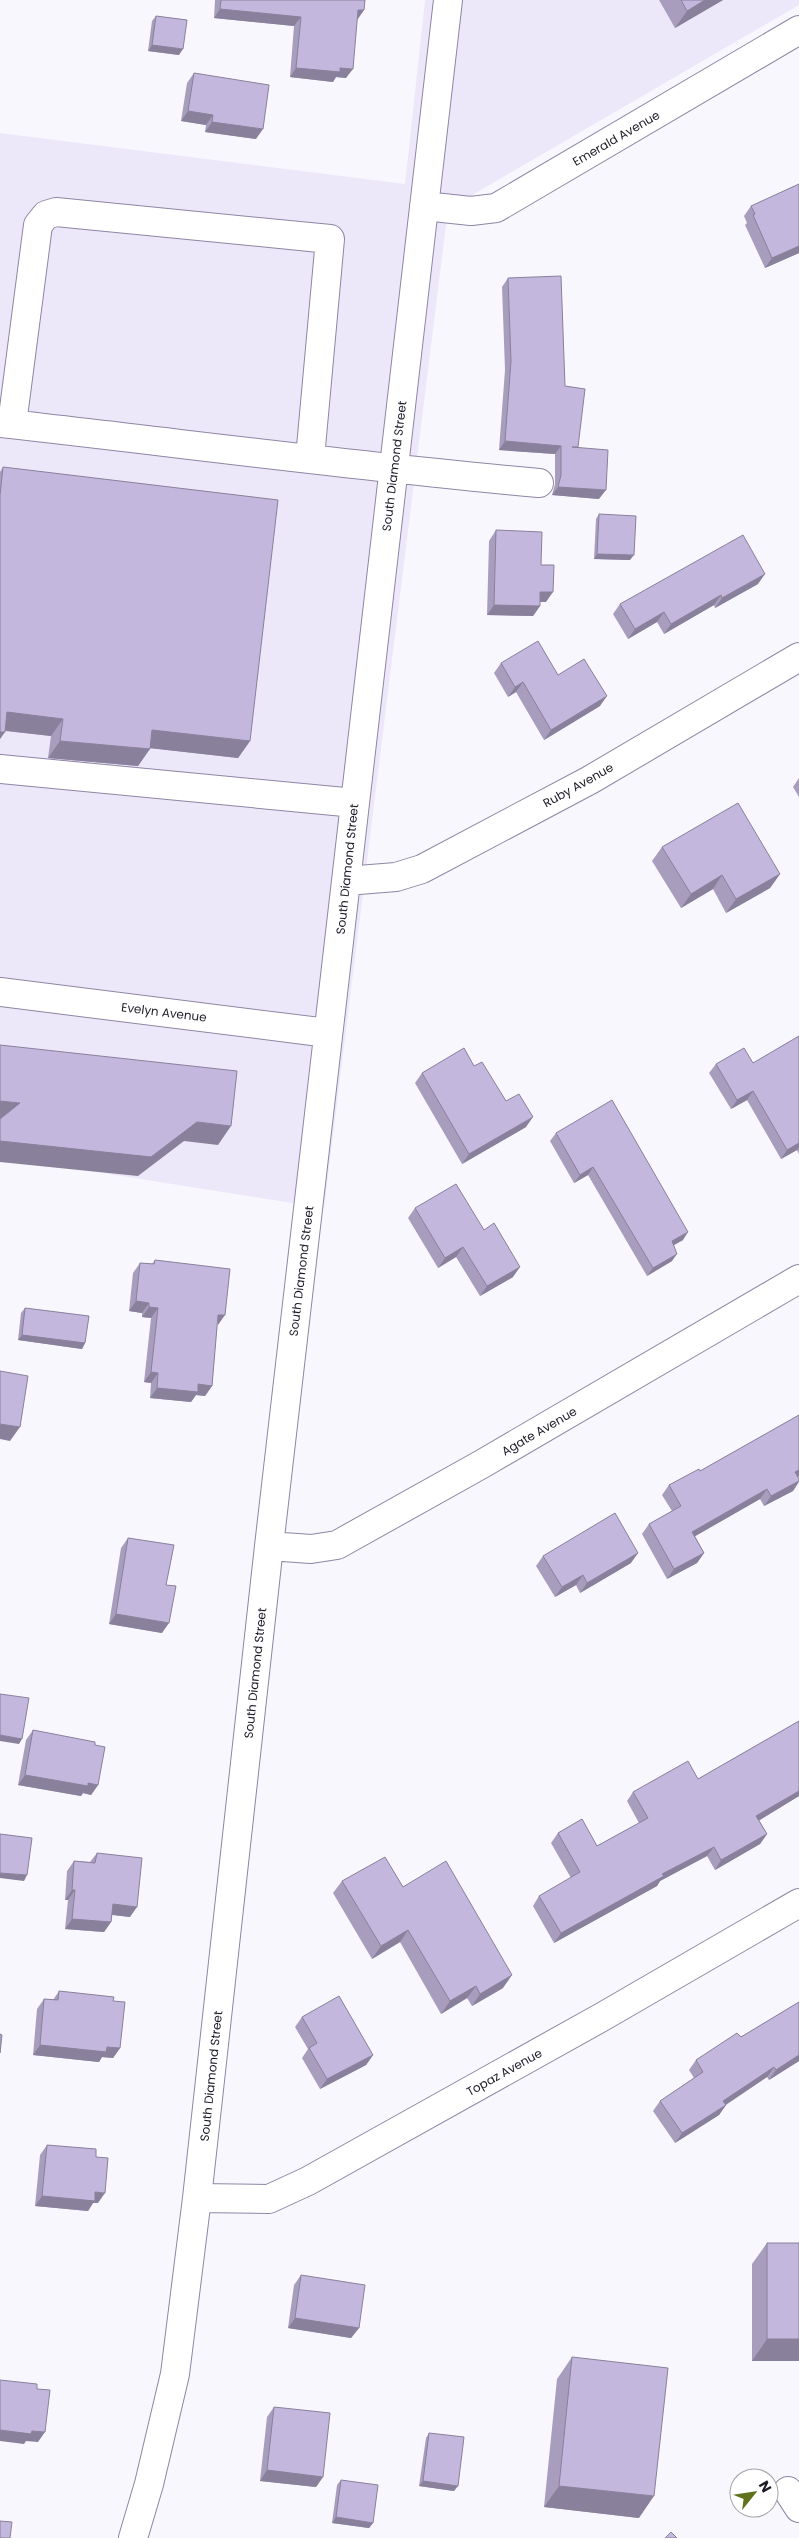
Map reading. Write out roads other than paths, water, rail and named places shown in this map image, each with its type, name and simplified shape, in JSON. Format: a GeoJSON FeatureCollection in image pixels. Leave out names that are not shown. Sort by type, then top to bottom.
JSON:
{"type":"FeatureCollection","features":[{"type":"Feature","properties":{"kind":"street","name":"South Diamond Street"},"geometry":{"type":"LineString","coordinates":[[133,2538],[149,2484],[175,2374],[197,2198],[268,1546],[448,0]]}},
{"type":"Feature","properties":{"kind":"street","name":"Emerald Avenue"},"geometry":{"type":"LineString","coordinates":[[424,206],[471,210],[496,208],[799,30]]}},
{"type":"Feature","properties":{"kind":"street"},"geometry":{"type":"LineString","coordinates":[[310,458],[330,239],[56,212],[46,215],[38,225],[6,423],[310,458],[393,470],[539,483]]}},
{"type":"Feature","properties":{"kind":"street","name":"Ruby Avenue"},"geometry":{"type":"LineString","coordinates":[[346,881],[396,877],[422,869],[590,780],[799,657]]}},
{"type":"Feature","properties":{"kind":"street"},"geometry":{"type":"LineString","coordinates":[[0,769],[355,803]]}},
{"type":"Feature","properties":{"kind":"street","name":"Evelyn Avenue"},"geometry":{"type":"LineString","coordinates":[[0,992],[328,1033]]}},
{"type":"Feature","properties":{"kind":"street","name":"Agate Avenue"},"geometry":{"type":"LineString","coordinates":[[268,1546],[311,1549],[337,1545],[482,1464],[799,1279]]}},
{"type":"Feature","properties":{"kind":"street","name":"Topaz Avenue"},"geometry":{"type":"LineString","coordinates":[[197,2198],[269,2199],[308,2181],[602,2017],[799,1902]]}}]}
